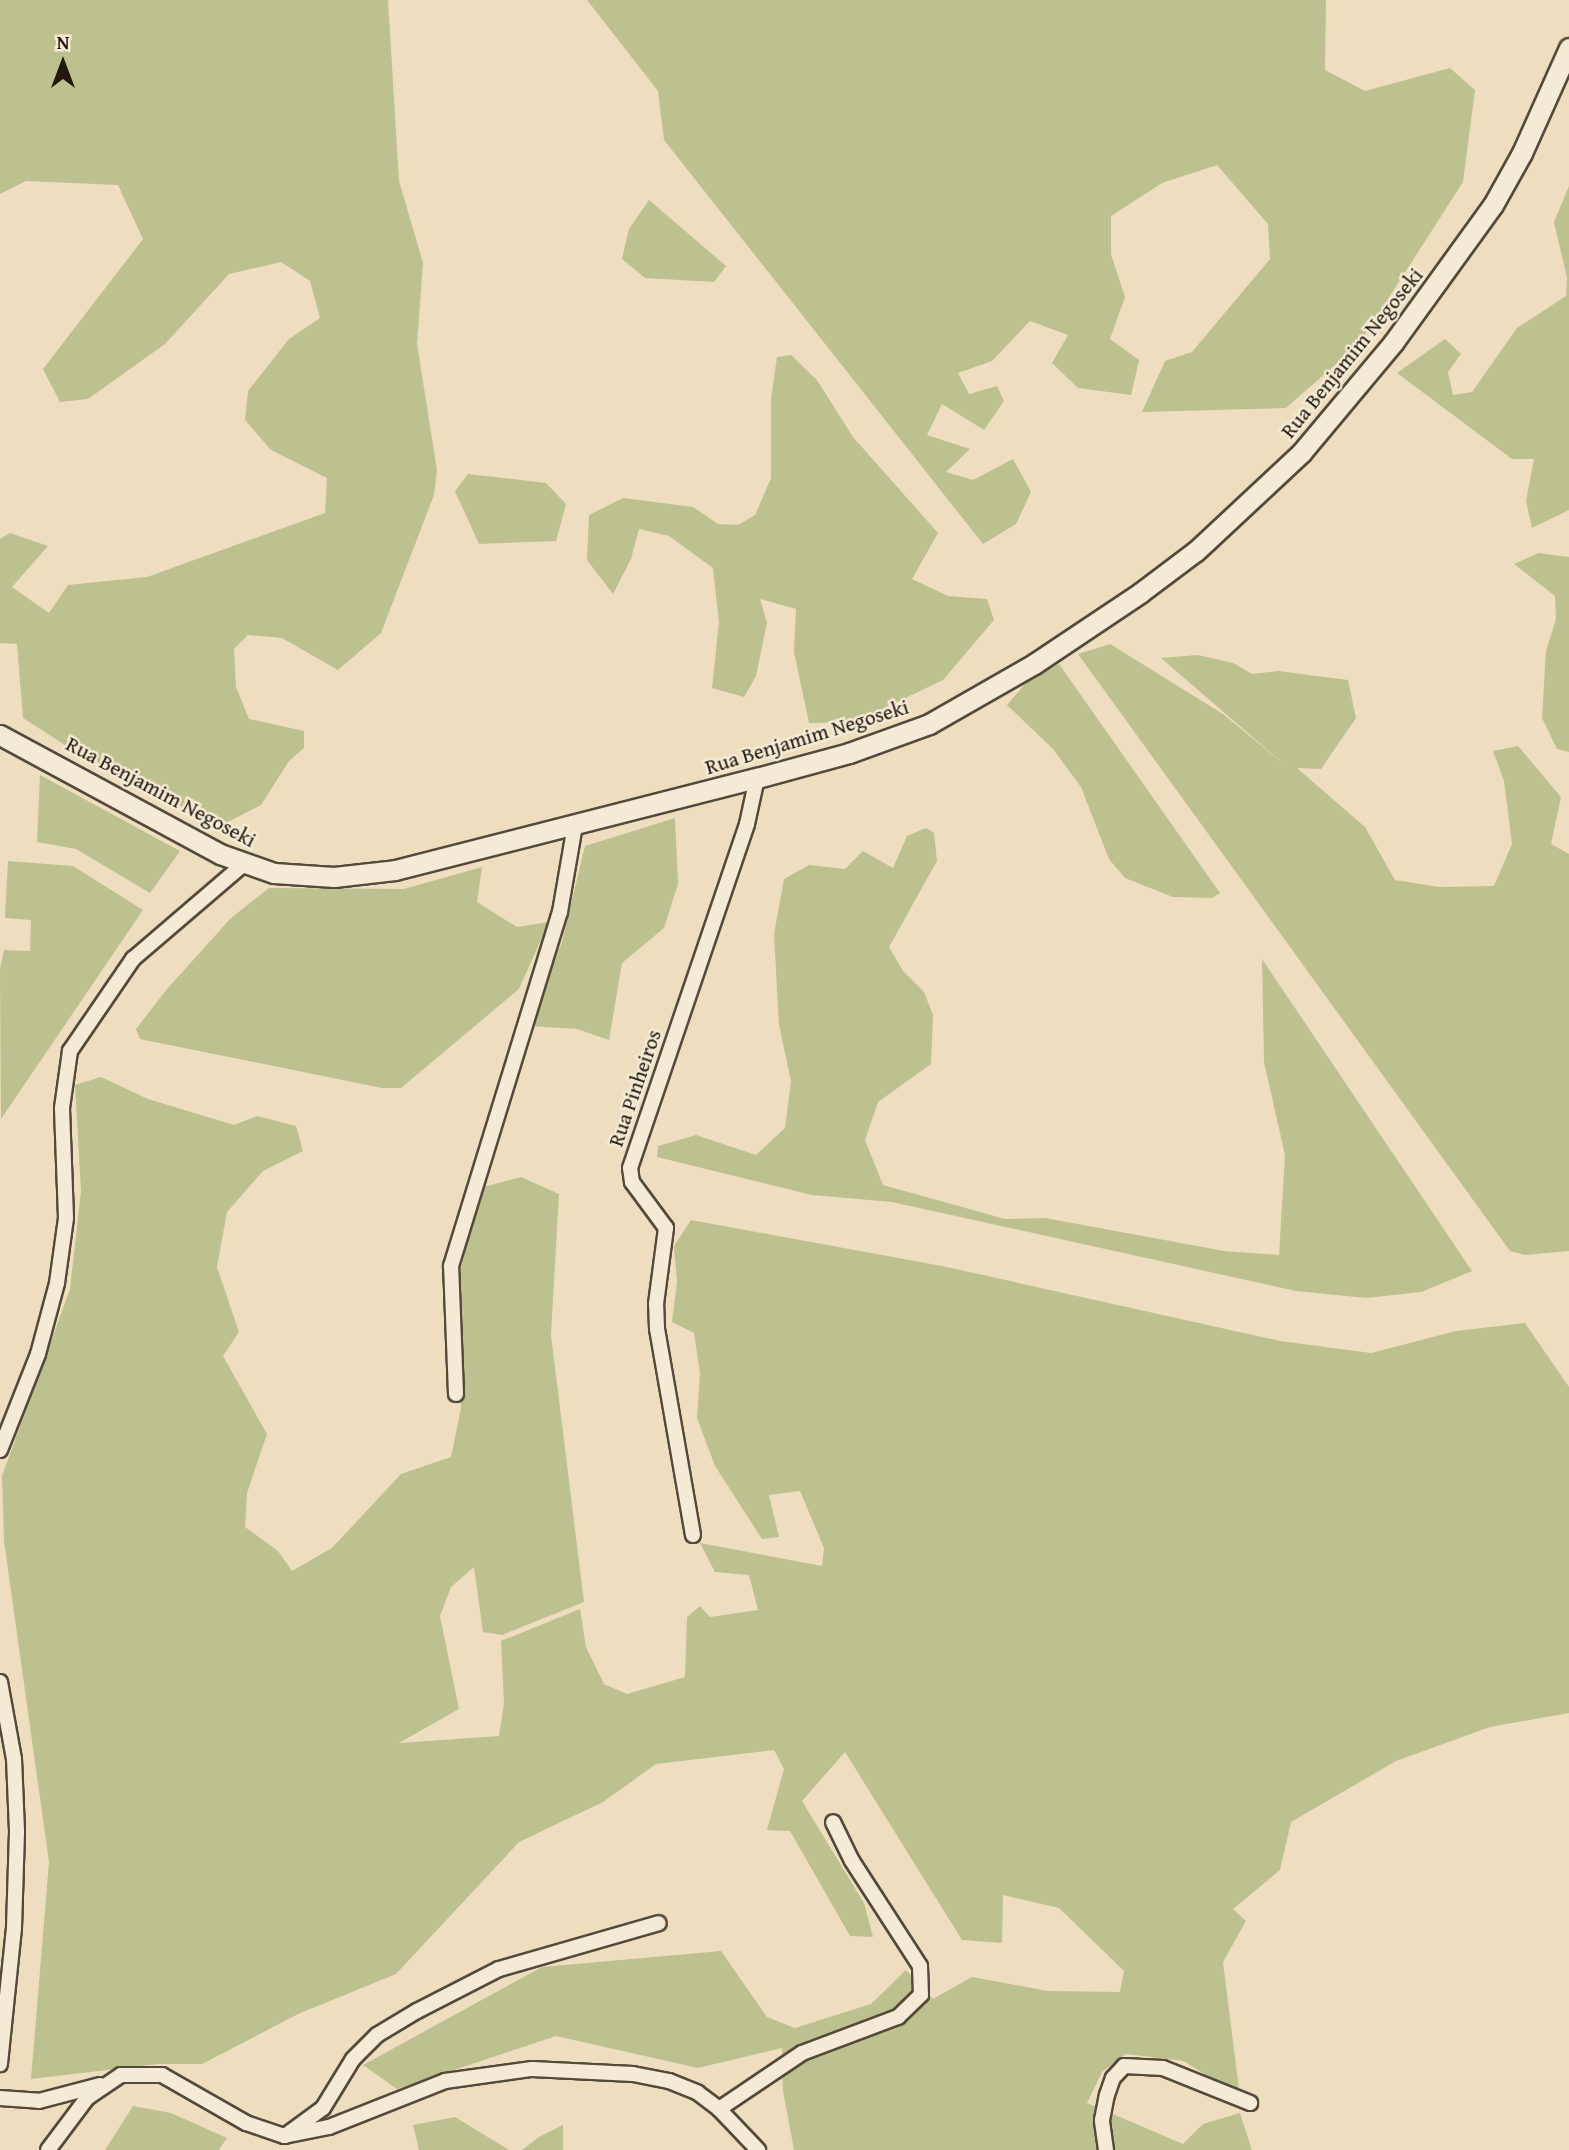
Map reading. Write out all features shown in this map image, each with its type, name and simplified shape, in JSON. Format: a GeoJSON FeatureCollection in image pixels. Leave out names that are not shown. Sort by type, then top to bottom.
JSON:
{"type":"FeatureCollection","features":[{"type":"Feature","properties":{"kind":"main road","name":"Rua Benjamim Negoseki"},"geometry":{"type":"LineString","coordinates":[[0,735],[244,864],[307,877],[363,876],[757,778],[885,741],[983,695],[1140,593],[1250,503],[1344,405],[1457,258],[1522,153],[1569,48]]}},
{"type":"Feature","properties":{"kind":"street","name":"Rua Pinheiros"},"geometry":{"type":"LineString","coordinates":[[693,1535],[657,1329],[656,1304],[666,1228],[632,1181],[630,1168],[747,824],[757,778]]}},
{"type":"Feature","properties":{"kind":"street"},"geometry":{"type":"LineString","coordinates":[[456,1394],[451,1266],[560,912],[575,825]]}},
{"type":"Feature","properties":{"kind":"street"},"geometry":{"type":"LineString","coordinates":[[0,1450],[38,1354],[57,1283],[67,1204],[62,1108],[71,1051],[133,959],[244,864]]}},
{"type":"Feature","properties":{"kind":"street"},"geometry":{"type":"LineString","coordinates":[[0,1682],[14,1759],[18,1832],[14,1928],[0,2064]]}},
{"type":"Feature","properties":{"kind":"street"},"geometry":{"type":"LineString","coordinates":[[719,2109],[802,2053],[898,2017],[921,1994],[920,1966],[852,1861],[833,1822]]}},
{"type":"Feature","properties":{"kind":"street"},"geometry":{"type":"LineString","coordinates":[[284,2136],[323,2108],[353,2059],[377,2035],[417,2011],[499,1969],[659,1923]]}},
{"type":"Feature","properties":{"kind":"street"},"geometry":{"type":"LineString","coordinates":[[1106,2150],[1102,2120],[1107,2095],[1113,2078],[1124,2066],[1163,2068],[1250,2103]]}},
{"type":"Feature","properties":{"kind":"street"},"geometry":{"type":"LineString","coordinates":[[0,2098],[39,2101],[104,2083],[121,2075],[162,2075],[246,2123],[284,2136],[329,2127],[445,2081],[532,2069],[633,2074],[669,2081],[698,2093],[719,2109],[758,2150]]}},
{"type":"Feature","properties":{"kind":"street"},"geometry":{"type":"LineString","coordinates":[[48,2150],[104,2083]]}},
{"type":"Feature","properties":{"kind":"green space"},"geometry":{"type":"Polygon","coordinates":[[[0,0],[388,0],[399,181],[423,263],[417,344],[437,470],[434,495],[381,633],[338,670],[282,638],[248,635],[234,649],[236,687],[249,719],[304,731],[304,748],[289,761],[261,805],[222,825],[107,772],[23,718],[17,644],[0,643],[0,539],[10,533],[48,546],[12,587],[49,613],[68,585],[147,577],[325,513],[327,478],[271,450],[245,420],[248,391],[289,339],[320,318],[310,281],[281,262],[229,274],[165,344],[88,399],[60,402],[43,369],[143,239],[118,185],[26,181],[0,194],[0,0]]]}},
{"type":"Feature","properties":{"kind":"green space"},"geometry":{"type":"Polygon","coordinates":[[[587,0],[1326,0],[1325,70],[1365,91],[1450,68],[1475,90],[1463,182],[1359,344],[1286,408],[1142,412],[1165,361],[1192,352],[1270,259],[1268,224],[1217,165],[1162,183],[1111,216],[1111,254],[1125,297],[1110,339],[1139,360],[1131,395],[1078,388],[1052,363],[1068,335],[1030,321],[992,361],[958,373],[969,394],[997,386],[1004,401],[984,430],[942,404],[927,435],[970,449],[946,472],[973,480],[1013,459],[1031,492],[1016,524],[983,544],[664,140],[658,91],[587,0]]]}},
{"type":"Feature","properties":{"kind":"green space"},"geometry":{"type":"Polygon","coordinates":[[[1569,186],[1569,510],[1532,528],[1526,501],[1534,459],[1512,459],[1397,373],[1445,339],[1461,354],[1448,372],[1453,395],[1472,392],[1517,328],[1566,296],[1567,278],[1554,222],[1569,186]]]}},
{"type":"Feature","properties":{"kind":"green space"},"geometry":{"type":"Polygon","coordinates":[[[649,200],[726,266],[714,282],[645,278],[622,259],[629,229],[649,200]]]}},
{"type":"Feature","properties":{"kind":"green space"},"geometry":{"type":"Polygon","coordinates":[[[791,355],[817,380],[853,437],[938,533],[912,579],[948,596],[987,599],[994,620],[943,680],[855,722],[809,723],[794,652],[796,609],[760,599],[767,623],[756,676],[744,697],[712,688],[719,622],[713,568],[669,536],[639,529],[631,559],[613,594],[587,560],[589,515],[623,498],[693,507],[718,524],[738,525],[755,515],[771,478],[771,399],[777,357],[791,355]]]}},
{"type":"Feature","properties":{"kind":"green space"},"geometry":{"type":"Polygon","coordinates":[[[468,474],[546,483],[566,504],[556,541],[479,544],[455,491],[468,474]]]}},
{"type":"Feature","properties":{"kind":"green space"},"geometry":{"type":"Polygon","coordinates":[[[1538,553],[1569,557],[1569,752],[1557,749],[1542,718],[1546,651],[1556,619],[1555,596],[1514,564],[1538,553]]]}},
{"type":"Feature","properties":{"kind":"green space"},"geometry":{"type":"Polygon","coordinates":[[[1110,644],[1223,714],[1285,765],[1161,658],[1198,655],[1233,663],[1252,674],[1278,671],[1348,680],[1356,718],[1321,769],[1297,768],[1365,827],[1395,880],[1439,887],[1494,886],[1512,844],[1504,781],[1493,751],[1518,746],[1561,797],[1551,844],[1569,854],[1569,1251],[1525,1255],[1510,1251],[1078,654],[1110,644]]]}},
{"type":"Feature","properties":{"kind":"green space"},"geometry":{"type":"Polygon","coordinates":[[[1059,664],[1220,893],[1212,898],[1173,897],[1125,878],[1109,859],[1081,787],[1053,749],[1007,705],[1030,678],[1059,664]]]}},
{"type":"Feature","properties":{"kind":"green space"},"geometry":{"type":"Polygon","coordinates":[[[40,775],[180,851],[150,893],[76,849],[37,842],[40,775]]]}},
{"type":"Feature","properties":{"kind":"green space"},"geometry":{"type":"Polygon","coordinates":[[[675,818],[678,884],[664,928],[622,963],[609,1040],[577,1029],[528,1026],[562,942],[585,846],[675,818]]]}},
{"type":"Feature","properties":{"kind":"green space"},"geometry":{"type":"Polygon","coordinates":[[[926,828],[934,833],[937,861],[889,947],[903,971],[924,992],[933,1015],[931,1064],[878,1102],[865,1140],[883,1185],[1005,1219],[1045,1218],[1224,1251],[1279,1255],[1285,1155],[1264,1062],[1262,959],[1472,1271],[1421,1292],[1366,1298],[1296,1291],[892,1202],[812,1195],[657,1157],[658,1146],[696,1135],[756,1155],[785,1128],[791,1081],[779,1025],[774,934],[784,879],[809,865],[845,869],[863,851],[893,868],[907,836],[926,828]]]}},
{"type":"Feature","properties":{"kind":"green space"},"geometry":{"type":"Polygon","coordinates":[[[8,861],[73,866],[143,910],[1,1119],[0,969],[4,950],[30,951],[31,920],[5,918],[8,861]]]}},
{"type":"Feature","properties":{"kind":"green space"},"geometry":{"type":"Polygon","coordinates":[[[482,867],[477,902],[517,927],[549,922],[519,989],[401,1088],[382,1088],[140,1039],[136,1029],[167,989],[231,918],[269,888],[404,889],[482,867]]]}},
{"type":"Feature","properties":{"kind":"green space"},"geometry":{"type":"Polygon","coordinates":[[[101,1077],[148,1099],[234,1125],[257,1116],[296,1126],[303,1151],[263,1171],[227,1212],[217,1267],[239,1332],[223,1356],[267,1434],[247,1493],[245,1527],[278,1551],[292,1571],[332,1548],[401,1474],[451,1457],[461,1408],[457,1287],[479,1188],[521,1177],[559,1194],[551,1335],[584,1602],[502,1635],[483,1632],[474,1567],[451,1587],[440,1616],[459,1709],[399,1743],[499,1736],[504,1703],[501,1641],[580,1609],[586,1647],[604,1684],[627,1694],[685,1677],[687,1617],[700,1606],[710,1617],[758,1610],[749,1575],[715,1572],[700,1543],[822,1566],[824,1548],[800,1491],[769,1495],[779,1537],[762,1539],[715,1466],[697,1418],[700,1373],[694,1333],[672,1322],[677,1282],[674,1246],[691,1220],[942,1266],[1280,1341],[1371,1353],[1456,1331],[1525,1323],[1569,1387],[1569,1713],[1490,1727],[1396,1761],[1291,1822],[1280,1870],[1233,1909],[1246,1921],[1223,1962],[1240,2097],[1184,2061],[1126,2054],[1102,2072],[1087,2103],[1183,2144],[1203,2124],[1240,2113],[1252,2150],[794,2150],[783,2091],[782,2048],[698,2068],[556,2036],[397,2089],[363,2065],[542,1967],[721,1951],[767,2017],[795,2028],[871,2004],[906,1970],[933,1999],[972,1977],[1048,1991],[1120,1992],[1124,1971],[1059,1908],[1003,1895],[1002,1943],[962,1940],[845,1752],[802,1801],[864,1903],[873,1937],[850,1936],[790,1831],[767,1830],[784,1769],[774,1750],[656,1764],[603,1802],[519,1842],[396,1974],[298,2014],[202,2064],[158,2064],[31,2079],[49,1862],[4,1541],[2,1476],[70,1289],[81,1191],[75,1085],[101,1077]]]}},
{"type":"Feature","properties":{"kind":"green space"},"geometry":{"type":"Polygon","coordinates":[[[133,2106],[171,2113],[227,2138],[219,2150],[105,2150],[133,2106]]]}},
{"type":"Feature","properties":{"kind":"green space"},"geometry":{"type":"Polygon","coordinates":[[[455,2117],[509,2150],[419,2150],[413,2125],[455,2117]]]}},
{"type":"Feature","properties":{"kind":"green space"},"geometry":{"type":"Polygon","coordinates":[[[563,2125],[563,2150],[522,2150],[539,2137],[563,2125]]]}}]}
